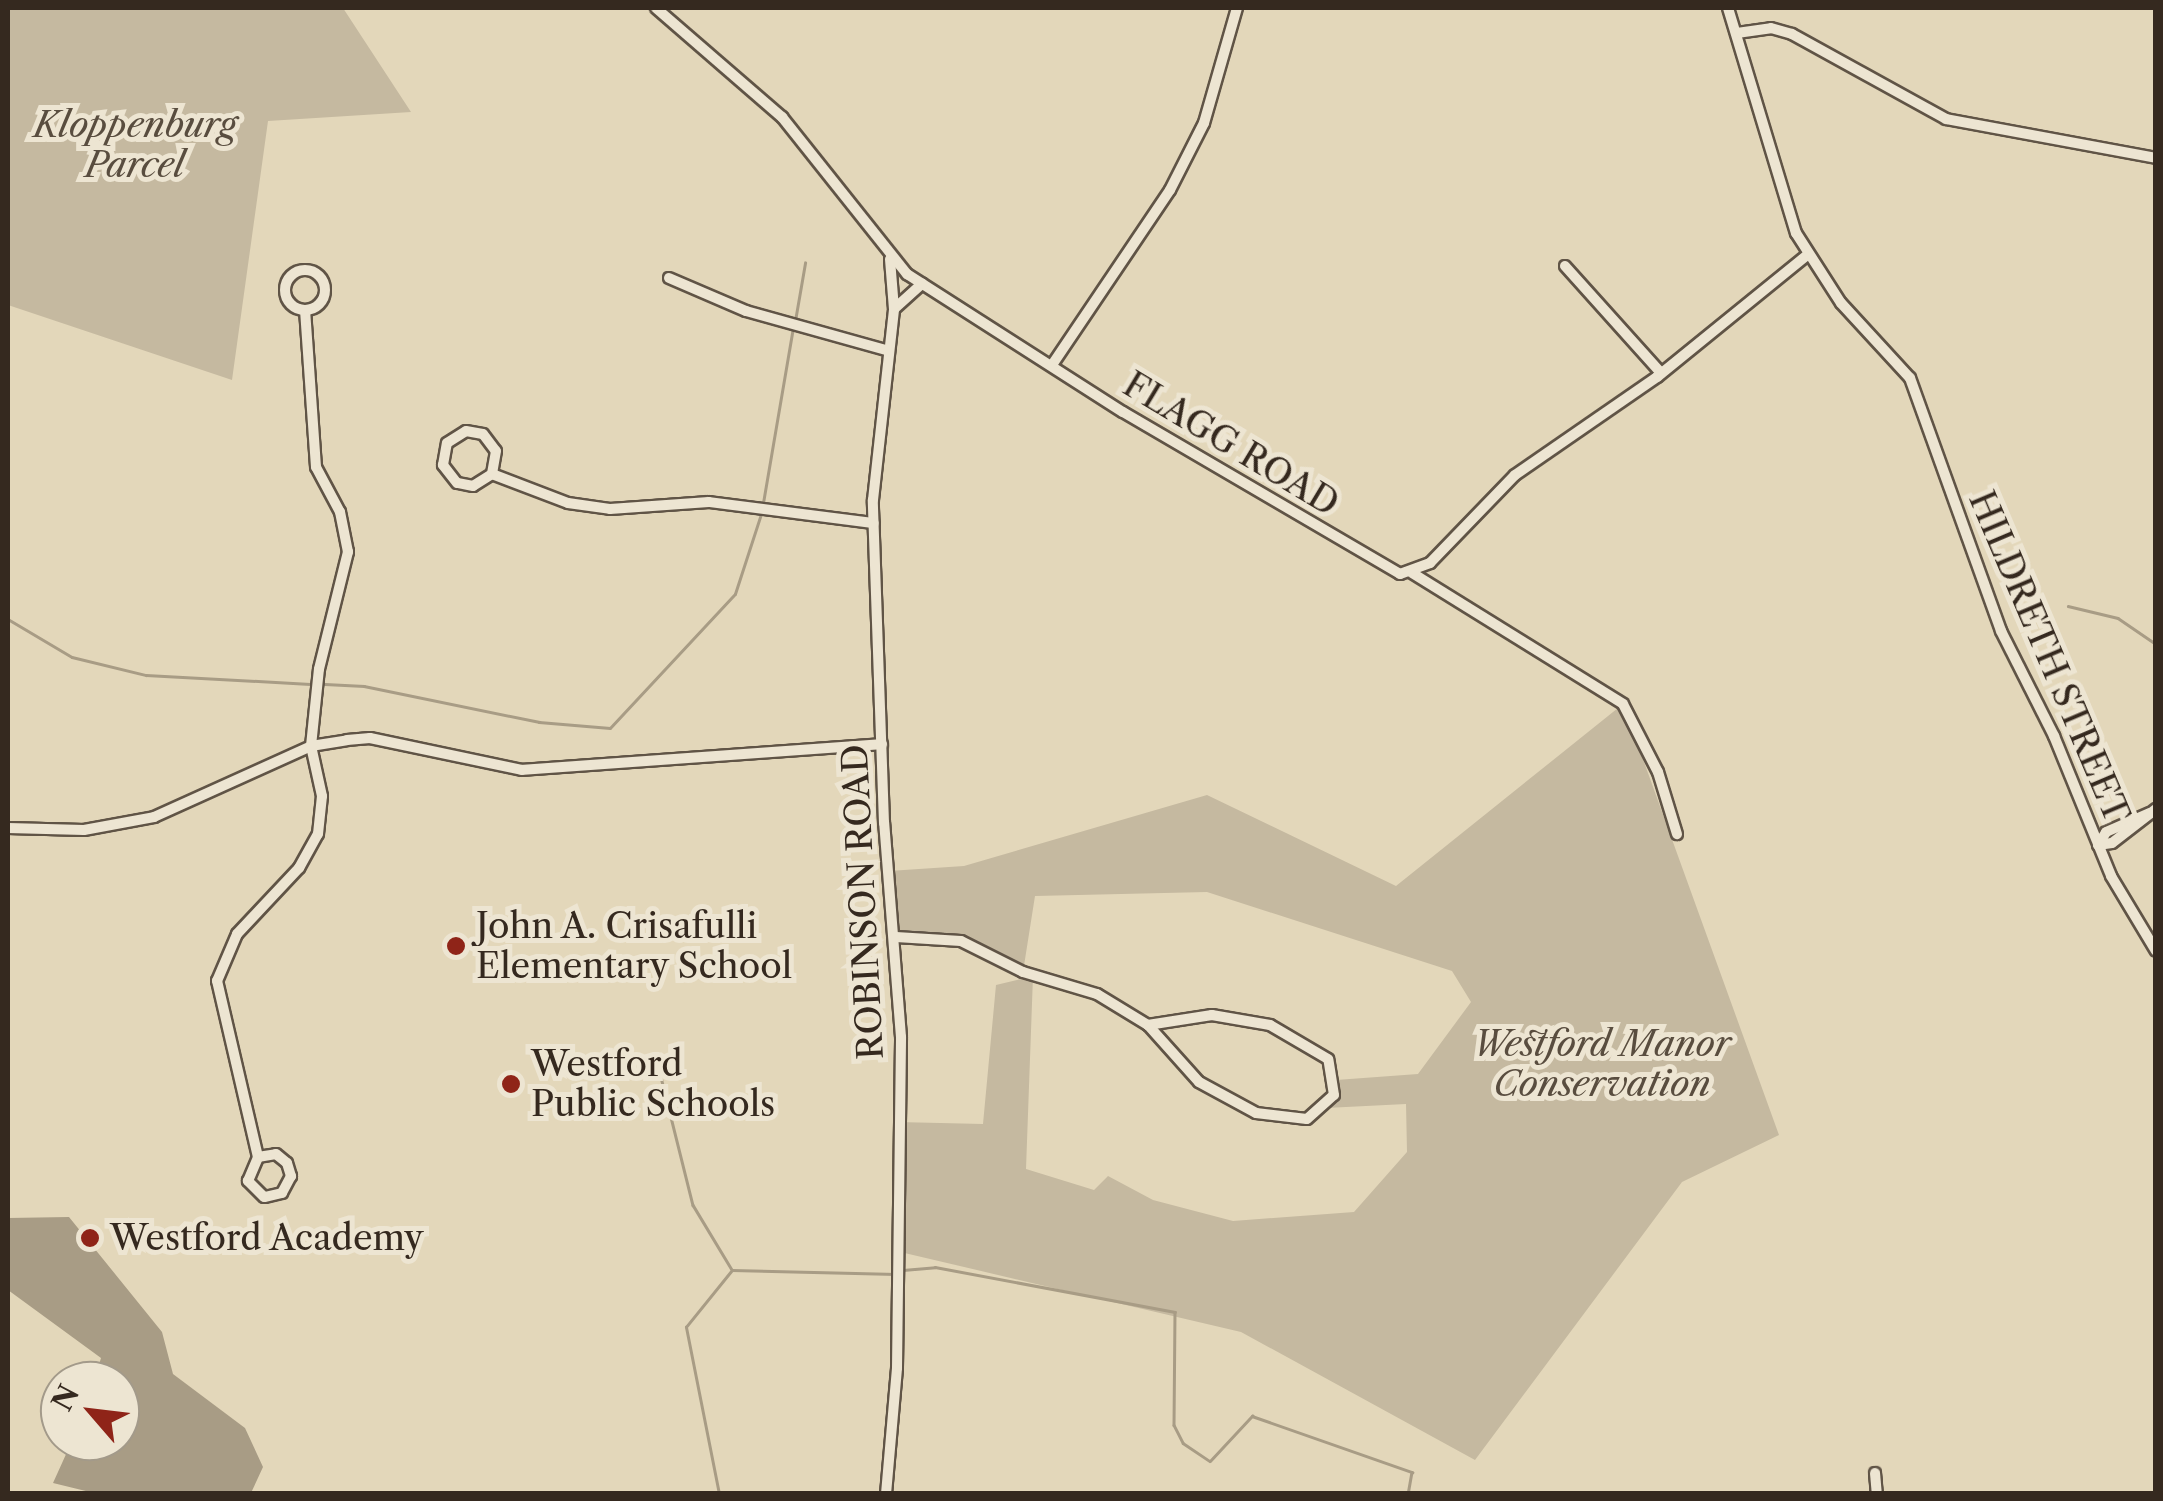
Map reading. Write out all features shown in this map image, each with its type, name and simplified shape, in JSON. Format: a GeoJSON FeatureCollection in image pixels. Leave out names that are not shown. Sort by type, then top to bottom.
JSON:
{"type":"FeatureCollection","features":[{"type":"Feature","properties":{"kind":"street","name":"FLAGG ROAD"},"geometry":{"type":"LineString","coordinates":[[656,8],[782,117],[890,259],[922,284],[1372,563],[1412,573],[1623,704],[1658,772],[1677,834]]}},
{"type":"Feature","properties":{"kind":"street"},"geometry":{"type":"LineString","coordinates":[[1052,365],[1170,190],[1204,123],[1237,8]]}},
{"type":"Feature","properties":{"kind":"street","name":"HILDRETH STREET"},"geometry":{"type":"LineString","coordinates":[[1728,8],[1784,203],[1807,254],[1910,378],[1984,590],[2054,736],[2098,845],[2156,951]]}},
{"type":"Feature","properties":{"kind":"street"},"geometry":{"type":"LineString","coordinates":[[1736,33],[1771,28],[1792,34],[1946,118],[2156,158]]}},
{"type":"Feature","properties":{"kind":"street"},"geometry":{"type":"LineString","coordinates":[[1412,573],[1430,564],[1530,463],[1661,373],[1807,254]]}},
{"type":"Feature","properties":{"kind":"street","name":"ROBINSON ROAD"},"geometry":{"type":"LineString","coordinates":[[886,1494],[898,1333],[896,937],[882,744],[874,523],[894,309],[890,259]]}},
{"type":"Feature","properties":{"kind":"street"},"geometry":{"type":"LineString","coordinates":[[1565,266],[1661,373]]}},
{"type":"Feature","properties":{"kind":"street"},"geometry":{"type":"LineString","coordinates":[[308,270],[326,288],[318,306],[305,311],[288,302],[284,289],[294,272],[308,270]]}},
{"type":"Feature","properties":{"kind":"street"},"geometry":{"type":"LineString","coordinates":[[669,278],[787,324],[889,352]]}},
{"type":"Feature","properties":{"kind":"street"},"geometry":{"type":"LineString","coordinates":[[894,309],[922,284]]}},
{"type":"Feature","properties":{"kind":"street"},"geometry":{"type":"LineString","coordinates":[[258,1156],[276,1154],[287,1163],[290,1181],[282,1193],[268,1197],[252,1189],[248,1172],[258,1156],[217,982],[236,934],[299,868],[318,834],[322,796],[310,746],[319,669],[348,552],[340,512],[316,467],[305,311]]}},
{"type":"Feature","properties":{"kind":"street"},"geometry":{"type":"LineString","coordinates":[[466,430],[483,434],[496,452],[492,474],[474,486],[452,480],[443,465],[447,443],[466,430]]}},
{"type":"Feature","properties":{"kind":"street"},"geometry":{"type":"LineString","coordinates":[[492,474],[533,493],[595,508],[709,502],[874,523]]}},
{"type":"Feature","properties":{"kind":"street"},"geometry":{"type":"LineString","coordinates":[[8,828],[91,830],[154,817],[310,746],[370,738],[498,767],[553,770],[882,744]]}},
{"type":"Feature","properties":{"kind":"street"},"geometry":{"type":"LineString","coordinates":[[2098,845],[2112,843],[2152,811]]}},
{"type":"Feature","properties":{"kind":"street"},"geometry":{"type":"LineString","coordinates":[[896,937],[971,944],[1023,972],[1097,994],[1148,1025],[1188,1074],[1256,1114],[1307,1120],[1334,1095],[1328,1059],[1284,1030],[1212,1015],[1148,1025]]}},
{"type":"Feature","properties":{"kind":"street"},"geometry":{"type":"LineString","coordinates":[[1875,1473],[1877,1494]]}},
{"type":"Feature","properties":{"kind":"green space","name":"Kloppenburg Parcel"},"geometry":{"type":"Polygon","coordinates":[[[8,8],[343,8],[411,112],[268,121],[232,380],[8,305],[8,8]]]}},
{"type":"Feature","properties":{"kind":"green space","name":"Westford Manor Conservation"},"geometry":{"type":"Polygon","coordinates":[[[1623,704],[1779,1135],[1682,1182],[1475,1460],[1241,1332],[896,1251],[897,1122],[983,1124],[996,985],[1033,976],[1026,1169],[1094,1190],[1108,1176],[1153,1200],[1233,1221],[1354,1212],[1407,1152],[1406,1104],[1326,1108],[1336,1080],[1418,1074],[1471,1002],[1452,971],[1207,892],[1035,896],[1023,972],[953,939],[896,937],[889,871],[964,866],[1207,795],[1396,886],[1623,704]]]}},
{"type":"Feature","properties":{"kind":"shaded area"},"geometry":{"type":"Polygon","coordinates":[[[69,1217],[162,1332],[173,1374],[245,1428],[263,1467],[251,1493],[94,1493],[53,1483],[63,1461],[140,1461],[140,1361],[100,1361],[8,1290],[8,1218],[69,1217]]]}},
{"type":"Feature","properties":{"kind":"waterway"},"geometry":{"type":"LineString","coordinates":[[795,321],[805,263]]}},
{"type":"Feature","properties":{"kind":"waterway"},"geometry":{"type":"LineString","coordinates":[[763,503],[793,328]]}},
{"type":"Feature","properties":{"kind":"waterway"},"geometry":{"type":"LineString","coordinates":[[325,684],[364,686],[539,722],[610,728],[735,594],[762,511]]}},
{"type":"Feature","properties":{"kind":"waterway"},"geometry":{"type":"LineString","coordinates":[[2068,606],[2118,618],[2156,644]]}},
{"type":"Feature","properties":{"kind":"waterway"},"geometry":{"type":"LineString","coordinates":[[8,619],[72,657],[146,675],[310,684]]}},
{"type":"Feature","properties":{"kind":"waterway"},"geometry":{"type":"LineString","coordinates":[[623,1048],[661,1077],[693,1205],[731,1268]]}},
{"type":"Feature","properties":{"kind":"waterway"},"geometry":{"type":"LineString","coordinates":[[903,1270],[935,1267],[1175,1312],[1174,1425],[1183,1443],[1210,1461],[1252,1416],[1412,1472],[1408,1494]]}},
{"type":"Feature","properties":{"kind":"waterway"},"geometry":{"type":"LineString","coordinates":[[719,1494],[686,1327],[732,1270],[896,1274]]}},
{"type":"Feature","properties":{"kind":"place","name":"John A. Crisafulli Elementary School"},"geometry":{"type":"Point","coordinates":[456,946]}},
{"type":"Feature","properties":{"kind":"place","name":"Westford Public Schools"},"geometry":{"type":"Point","coordinates":[511,1084]}},
{"type":"Feature","properties":{"kind":"place","name":"Westford Academy"},"geometry":{"type":"Point","coordinates":[90,1238]}}]}
